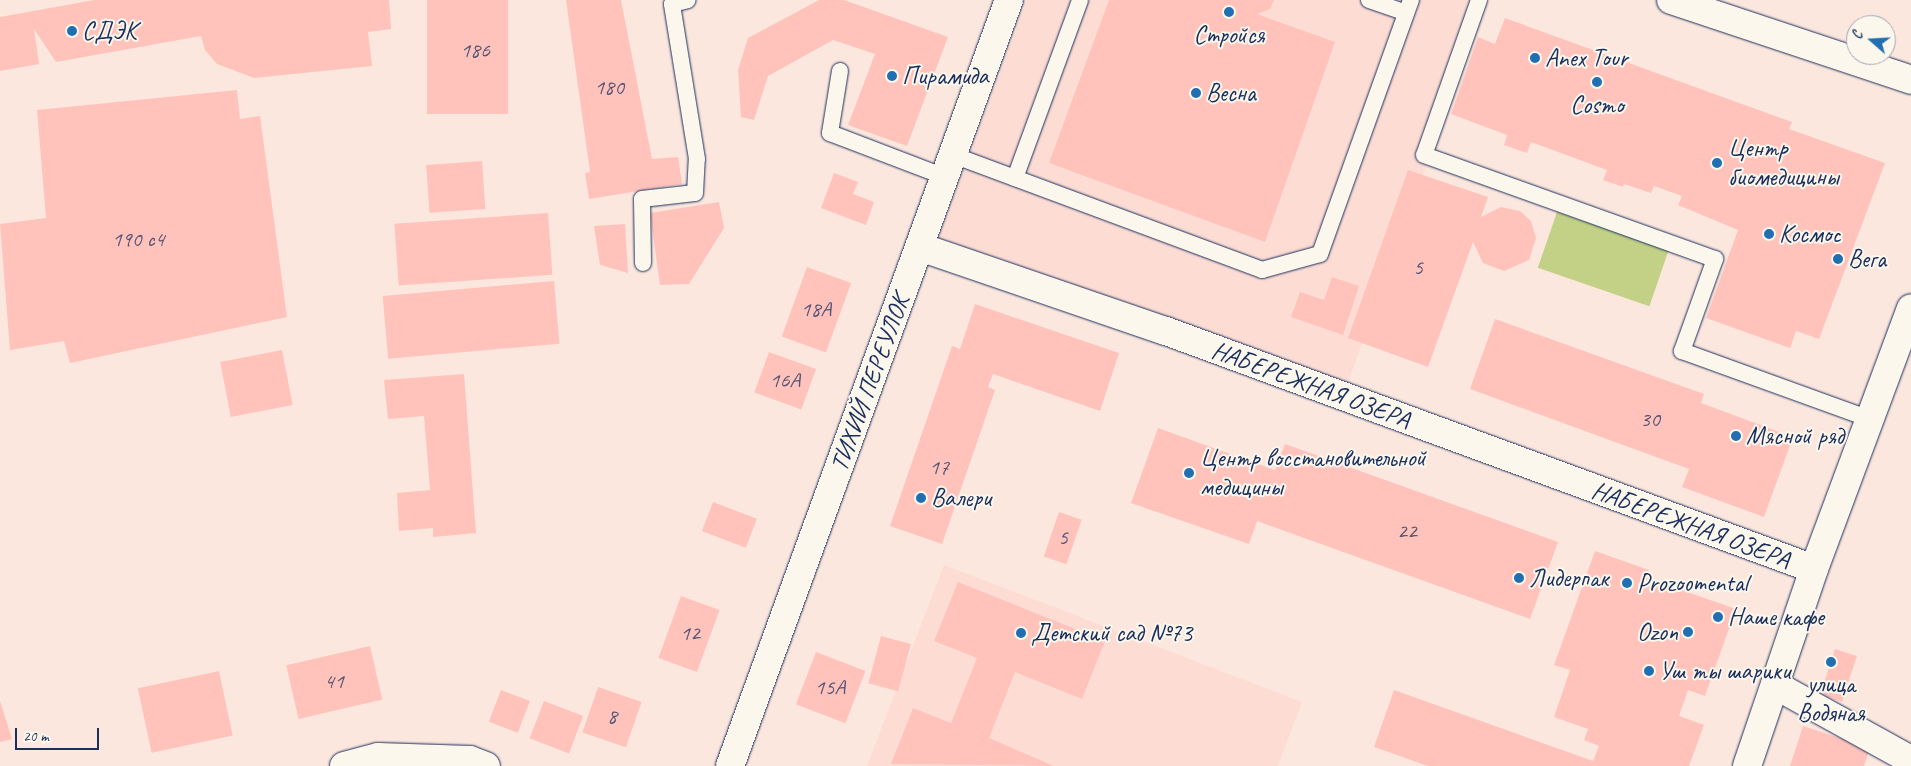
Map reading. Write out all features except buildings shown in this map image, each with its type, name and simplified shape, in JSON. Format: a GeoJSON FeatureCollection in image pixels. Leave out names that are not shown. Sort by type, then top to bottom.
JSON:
{"type":"FeatureCollection","features":[{"type":"Feature","properties":{"kind":"street","name":"ТИХИЙ ПЕРЕУЛОК"},"geometry":{"type":"LineString","coordinates":[[730,766],[1010,0]]}},
{"type":"Feature","properties":{"kind":"street"},"geometry":{"type":"LineString","coordinates":[[1671,0],[1911,80]]}},
{"type":"Feature","properties":{"kind":"street","name":"НАБЕРЕЖНАЯ ОЗЕРА"},"geometry":{"type":"LineString","coordinates":[[920,248],[1166,332],[1814,569]]}},
{"type":"Feature","properties":{"kind":"street"},"geometry":{"type":"LineString","coordinates":[[1747,766],[1814,569],[1870,419],[1902,362],[1911,308]]}},
{"type":"Feature","properties":{"kind":"street"},"geometry":{"type":"LineString","coordinates":[[1775,685],[1911,760]]}},
{"type":"Feature","properties":{"kind":"street"},"geometry":{"type":"LineString","coordinates":[[344,766],[378,757],[470,760],[486,766]]}},
{"type":"Feature","properties":{"kind":"lane"},"geometry":{"type":"LineString","coordinates":[[643,263],[642,199],[695,193],[697,159],[672,4],[688,0]]}},
{"type":"Feature","properties":{"kind":"lane"},"geometry":{"type":"LineString","coordinates":[[1014,178],[1080,0]]}},
{"type":"Feature","properties":{"kind":"lane"},"geometry":{"type":"LineString","coordinates":[[840,71],[830,133],[949,166],[1014,178],[1262,270],[1320,254],[1409,7],[1370,0]]}},
{"type":"Feature","properties":{"kind":"lane"},"geometry":{"type":"LineString","coordinates":[[1479,0],[1424,155],[1715,259],[1682,351],[1870,419]]}},
{"type":"Feature","properties":{"kind":"shaded area"},"geometry":{"type":"Polygon","coordinates":[[[1027,0],[1486,0],[1347,385],[938,239],[1027,0]]]}},
{"type":"Feature","properties":{"kind":"shaded area","name":"Детский сад №73"},"geometry":{"type":"Polygon","coordinates":[[[944,565],[1302,702],[1278,766],[867,766],[944,565]]]}},
{"type":"Feature","properties":{"kind":"green space"},"geometry":{"type":"Polygon","coordinates":[[[1557,212],[1669,250],[1649,306],[1538,268],[1557,212]]]}},
{"type":"Feature","properties":{"kind":"place","name":"Стройся"},"geometry":{"type":"Point","coordinates":[1229,12]}},
{"type":"Feature","properties":{"kind":"place","name":"СДЭК"},"geometry":{"type":"Point","coordinates":[72,31]}},
{"type":"Feature","properties":{"kind":"place","name":"Anex Tour"},"geometry":{"type":"Point","coordinates":[1535,58]}},
{"type":"Feature","properties":{"kind":"place","name":"Пирамида"},"geometry":{"type":"Point","coordinates":[892,76]}},
{"type":"Feature","properties":{"kind":"place","name":"Cosmo"},"geometry":{"type":"Point","coordinates":[1597,82]}},
{"type":"Feature","properties":{"kind":"place","name":"Весна"},"geometry":{"type":"Point","coordinates":[1196,93]}},
{"type":"Feature","properties":{"kind":"place","name":"Центр биомедицины"},"geometry":{"type":"Point","coordinates":[1717,163]}},
{"type":"Feature","properties":{"kind":"place","name":"Космос"},"geometry":{"type":"Point","coordinates":[1769,234]}},
{"type":"Feature","properties":{"kind":"place","name":"Вега"},"geometry":{"type":"Point","coordinates":[1838,259]}},
{"type":"Feature","properties":{"kind":"place","name":"Мясной ряд"},"geometry":{"type":"Point","coordinates":[1736,436]}},
{"type":"Feature","properties":{"kind":"place","name":"Центр восстановительной медицины"},"geometry":{"type":"Point","coordinates":[1189,473]}},
{"type":"Feature","properties":{"kind":"place","name":"Валери"},"geometry":{"type":"Point","coordinates":[921,498]}},
{"type":"Feature","properties":{"kind":"place","name":"Лидерпак"},"geometry":{"type":"Point","coordinates":[1519,578]}},
{"type":"Feature","properties":{"kind":"place","name":"Prozoomental"},"geometry":{"type":"Point","coordinates":[1627,583]}},
{"type":"Feature","properties":{"kind":"place","name":"Наше кафе"},"geometry":{"type":"Point","coordinates":[1718,617]}},
{"type":"Feature","properties":{"kind":"place","name":"Ozon"},"geometry":{"type":"Point","coordinates":[1688,632]}},
{"type":"Feature","properties":{"kind":"place","name":"Детский сад №73"},"geometry":{"type":"Point","coordinates":[1021,633]}},
{"type":"Feature","properties":{"kind":"place","name":"улица Водяная"},"geometry":{"type":"Point","coordinates":[1831,662]}},
{"type":"Feature","properties":{"kind":"place","name":"Уш ты шарики"},"geometry":{"type":"Point","coordinates":[1649,671]}}]}
